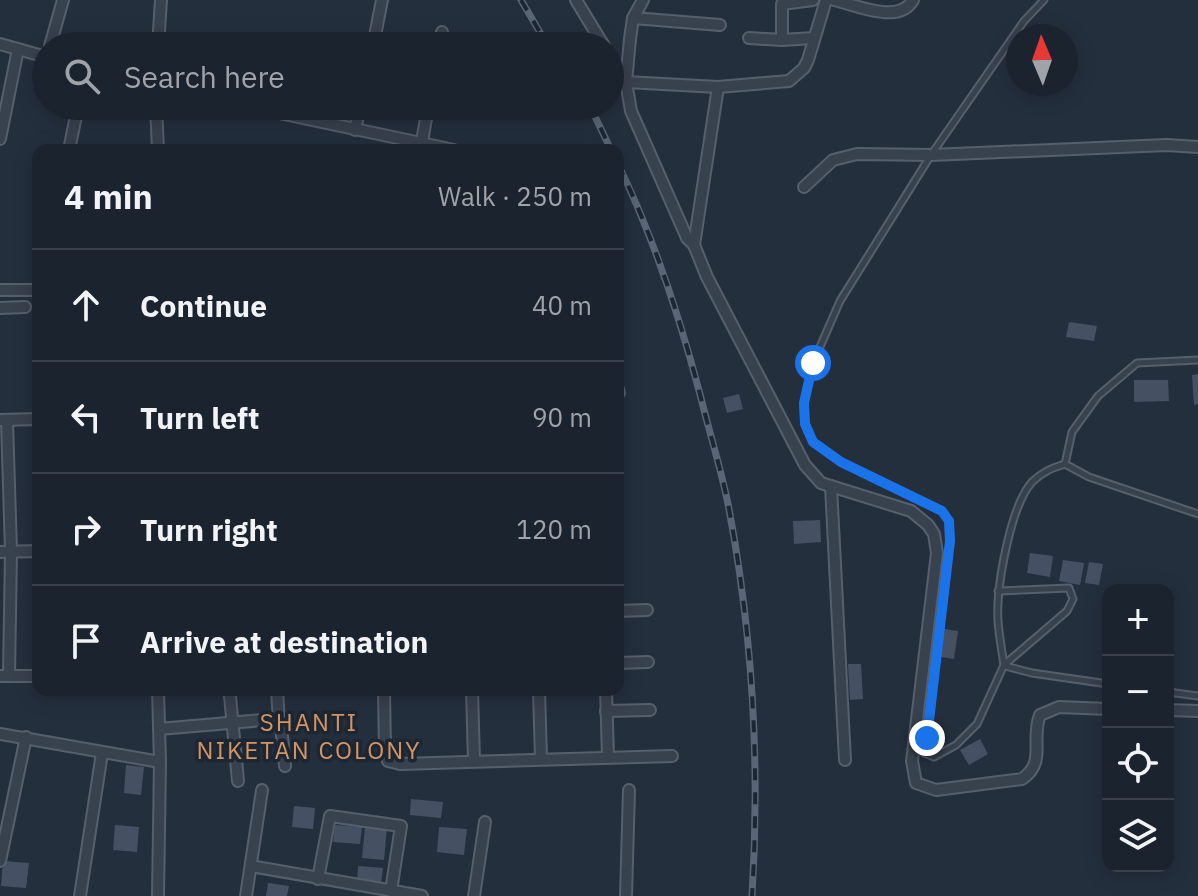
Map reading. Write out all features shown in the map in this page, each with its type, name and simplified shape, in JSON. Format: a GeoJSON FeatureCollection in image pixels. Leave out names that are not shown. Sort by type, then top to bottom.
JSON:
{"type":"FeatureCollection","features":[{"type":"Feature","properties":{"kind":"street"},"geometry":{"type":"LineString","coordinates":[[54,32],[63,0]]}},
{"type":"Feature","properties":{"kind":"street"},"geometry":{"type":"LineString","coordinates":[[159,32],[161,0]]}},
{"type":"Feature","properties":{"kind":"street"},"geometry":{"type":"LineString","coordinates":[[376,32],[382,0]]}},
{"type":"Feature","properties":{"kind":"street"},"geometry":{"type":"LineString","coordinates":[[576,0],[595,32]]}},
{"type":"Feature","properties":{"kind":"street"},"geometry":{"type":"LineString","coordinates":[[643,0],[633,18],[626,82],[631,111],[687,238],[694,245],[707,277],[796,450],[821,483],[911,511],[934,534],[937,553],[912,761],[916,783],[936,790],[1022,779],[1036,765],[1035,733],[1040,715],[1059,707],[1102,709]]}},
{"type":"Feature","properties":{"kind":"street"},"geometry":{"type":"LineString","coordinates":[[782,40],[782,4],[813,0]]}},
{"type":"Feature","properties":{"kind":"street"},"geometry":{"type":"LineString","coordinates":[[626,82],[718,87],[789,81],[804,68],[826,0]]}},
{"type":"Feature","properties":{"kind":"street"},"geometry":{"type":"LineString","coordinates":[[834,0],[891,14],[904,11],[913,0]]}},
{"type":"Feature","properties":{"kind":"street"},"geometry":{"type":"LineString","coordinates":[[633,18],[720,25]]}},
{"type":"Feature","properties":{"kind":"street"},"geometry":{"type":"LineString","coordinates":[[749,38],[814,38]]}},
{"type":"Feature","properties":{"kind":"street"},"geometry":{"type":"LineString","coordinates":[[0,44],[32,53]]}},
{"type":"Feature","properties":{"kind":"street"},"geometry":{"type":"LineString","coordinates":[[0,139],[18,49]]}},
{"type":"Feature","properties":{"kind":"street"},"geometry":{"type":"LineString","coordinates":[[694,245],[718,87]]}},
{"type":"Feature","properties":{"kind":"street"},"geometry":{"type":"LineString","coordinates":[[70,144],[75,120]]}},
{"type":"Feature","properties":{"kind":"street"},"geometry":{"type":"LineString","coordinates":[[157,120],[158,144]]}},
{"type":"Feature","properties":{"kind":"street"},"geometry":{"type":"LineString","coordinates":[[310,120],[409,144]]}},
{"type":"Feature","properties":{"kind":"street"},"geometry":{"type":"LineString","coordinates":[[355,130],[357,120]]}},
{"type":"Feature","properties":{"kind":"street"},"geometry":{"type":"LineString","coordinates":[[422,144],[426,120]]}},
{"type":"Feature","properties":{"kind":"street"},"geometry":{"type":"LineString","coordinates":[[804,187],[833,160],[844,156],[1167,145],[1198,147]]}},
{"type":"Feature","properties":{"kind":"street"},"geometry":{"type":"LineString","coordinates":[[0,290],[32,290]]}},
{"type":"Feature","properties":{"kind":"street"},"geometry":{"type":"LineString","coordinates":[[0,308],[25,307]]}},
{"type":"Feature","properties":{"kind":"street"},"geometry":{"type":"LineString","coordinates":[[32,419],[4,420],[5,676],[32,676]]}},
{"type":"Feature","properties":{"kind":"street"},"geometry":{"type":"LineString","coordinates":[[831,486],[845,760]]}},
{"type":"Feature","properties":{"kind":"street"},"geometry":{"type":"LineString","coordinates":[[6,552],[32,551]]}},
{"type":"Feature","properties":{"kind":"street"},"geometry":{"type":"LineString","coordinates":[[624,611],[647,610]]}},
{"type":"Feature","properties":{"kind":"street"},"geometry":{"type":"LineString","coordinates":[[624,663],[648,662]]}},
{"type":"Feature","properties":{"kind":"street"},"geometry":{"type":"LineString","coordinates":[[158,696],[158,896]]}},
{"type":"Feature","properties":{"kind":"street"},"geometry":{"type":"LineString","coordinates":[[230,696],[238,781]]}},
{"type":"Feature","properties":{"kind":"street"},"geometry":{"type":"LineString","coordinates":[[277,696],[285,766]]}},
{"type":"Feature","properties":{"kind":"street"},"geometry":{"type":"LineString","coordinates":[[384,696],[385,751],[388,761],[400,764],[672,756]]}},
{"type":"Feature","properties":{"kind":"street"},"geometry":{"type":"LineString","coordinates":[[472,696],[474,761]]}},
{"type":"Feature","properties":{"kind":"street"},"geometry":{"type":"LineString","coordinates":[[539,696],[541,759]]}},
{"type":"Feature","properties":{"kind":"street"},"geometry":{"type":"LineString","coordinates":[[606,696],[608,757]]}},
{"type":"Feature","properties":{"kind":"street"},"geometry":{"type":"LineString","coordinates":[[606,711],[650,710]]}},
{"type":"Feature","properties":{"kind":"street"},"geometry":{"type":"LineString","coordinates":[[1174,710],[1198,711]]}},
{"type":"Feature","properties":{"kind":"street"},"geometry":{"type":"LineString","coordinates":[[159,729],[275,719],[279,722]]}},
{"type":"Feature","properties":{"kind":"street"},"geometry":{"type":"LineString","coordinates":[[0,734],[160,762]]}},
{"type":"Feature","properties":{"kind":"street"},"geometry":{"type":"LineString","coordinates":[[0,861],[26,737]]}},
{"type":"Feature","properties":{"kind":"street"},"geometry":{"type":"LineString","coordinates":[[80,896],[102,753]]}},
{"type":"Feature","properties":{"kind":"street"},"geometry":{"type":"LineString","coordinates":[[246,896],[262,790]]}},
{"type":"Feature","properties":{"kind":"street"},"geometry":{"type":"LineString","coordinates":[[626,896],[629,790]]}},
{"type":"Feature","properties":{"kind":"street"},"geometry":{"type":"LineString","coordinates":[[318,879],[330,816],[401,826],[391,891]]}},
{"type":"Feature","properties":{"kind":"street"},"geometry":{"type":"LineString","coordinates":[[474,896],[485,822]]}},
{"type":"Feature","properties":{"kind":"street"},"geometry":{"type":"LineString","coordinates":[[251,866],[422,896]]}},
{"type":"Feature","properties":{"kind":"lane"},"geometry":{"type":"LineString","coordinates":[[998,591],[1069,588],[1073,599],[1067,611],[1004,665],[977,724],[956,745],[934,757],[924,753],[950,541],[949,521],[942,511],[841,462],[813,442],[805,424],[804,403],[813,363],[840,301],[931,155],[1024,21],[1044,0]]}},
{"type":"Feature","properties":{"kind":"lane"},"geometry":{"type":"LineString","coordinates":[[1065,464],[1072,432],[1098,396],[1137,363],[1198,360]]}},
{"type":"Feature","properties":{"kind":"lane"},"geometry":{"type":"LineString","coordinates":[[1004,665],[998,623],[998,591],[1014,520],[1031,483],[1047,470],[1065,464],[1089,477],[1198,514]]}},
{"type":"Feature","properties":{"kind":"lane"},"geometry":{"type":"LineString","coordinates":[[1004,665],[1032,673],[1102,683]]}},
{"type":"Feature","properties":{"kind":"lane"},"geometry":{"type":"LineString","coordinates":[[1174,693],[1198,696]]}},
{"type":"Feature","properties":{"kind":"building"},"geometry":{"type":"Polygon","coordinates":[[[1069,322],[1097,326],[1094,341],[1066,337],[1069,322]]]}},
{"type":"Feature","properties":{"kind":"building"},"geometry":{"type":"Polygon","coordinates":[[[1198,374],[1198,404],[1194,405],[1192,375],[1198,374]]]}},
{"type":"Feature","properties":{"kind":"building"},"geometry":{"type":"Polygon","coordinates":[[[1134,380],[1168,380],[1169,401],[1134,402],[1134,380]]]}},
{"type":"Feature","properties":{"kind":"building"},"geometry":{"type":"Polygon","coordinates":[[[739,394],[743,409],[727,413],[723,398],[739,394]]]}},
{"type":"Feature","properties":{"kind":"building"},"geometry":{"type":"Polygon","coordinates":[[[820,520],[821,542],[794,544],[793,521],[820,520]]]}},
{"type":"Feature","properties":{"kind":"building"},"geometry":{"type":"Polygon","coordinates":[[[1030,553],[1053,556],[1050,577],[1027,573],[1030,553]]]}},
{"type":"Feature","properties":{"kind":"building"},"geometry":{"type":"Polygon","coordinates":[[[1063,560],[1084,563],[1080,585],[1059,581],[1063,560]]]}},
{"type":"Feature","properties":{"kind":"building"},"geometry":{"type":"Polygon","coordinates":[[[1089,562],[1103,564],[1099,585],[1085,583],[1089,562]]]}},
{"type":"Feature","properties":{"kind":"building"},"geometry":{"type":"Polygon","coordinates":[[[938,628],[958,631],[954,659],[935,656],[938,628]]]}},
{"type":"Feature","properties":{"kind":"building"},"geometry":{"type":"Polygon","coordinates":[[[848,664],[861,664],[863,699],[850,700],[848,664]]]}},
{"type":"Feature","properties":{"kind":"building"},"geometry":{"type":"Polygon","coordinates":[[[980,739],[988,754],[969,765],[960,750],[980,739]]]}},
{"type":"Feature","properties":{"kind":"building"},"geometry":{"type":"Polygon","coordinates":[[[126,765],[144,767],[141,795],[124,793],[126,765]]]}},
{"type":"Feature","properties":{"kind":"building"},"geometry":{"type":"Polygon","coordinates":[[[411,799],[443,802],[441,818],[410,815],[411,799]]]}},
{"type":"Feature","properties":{"kind":"building"},"geometry":{"type":"Polygon","coordinates":[[[294,806],[315,808],[313,829],[292,827],[294,806]]]}},
{"type":"Feature","properties":{"kind":"building"},"geometry":{"type":"Polygon","coordinates":[[[115,825],[139,827],[137,852],[113,850],[115,825]]]}},
{"type":"Feature","properties":{"kind":"building"},"geometry":{"type":"Polygon","coordinates":[[[335,825],[362,827],[360,844],[333,842],[335,825]]]}},
{"type":"Feature","properties":{"kind":"building"},"geometry":{"type":"Polygon","coordinates":[[[365,827],[387,828],[384,860],[362,858],[365,827]]]}},
{"type":"Feature","properties":{"kind":"building"},"geometry":{"type":"Polygon","coordinates":[[[439,827],[467,829],[464,855],[437,852],[439,827]]]}},
{"type":"Feature","properties":{"kind":"building"},"geometry":{"type":"Polygon","coordinates":[[[3,861],[29,863],[26,888],[1,886],[3,861]]]}},
{"type":"Feature","properties":{"kind":"building"},"geometry":{"type":"Polygon","coordinates":[[[358,866],[383,868],[381,884],[357,882],[358,866]]]}},
{"type":"Feature","properties":{"kind":"building"},"geometry":{"type":"Polygon","coordinates":[[[268,883],[289,886],[287,896],[266,896],[268,883]]]}},
{"type":"Feature","properties":{"kind":"railway"},"geometry":{"type":"LineString","coordinates":[[521,0],[540,32]]}},
{"type":"Feature","properties":{"kind":"railway"},"geometry":{"type":"LineString","coordinates":[[597,120],[608,144]]}},
{"type":"Feature","properties":{"kind":"railway"},"geometry":{"type":"LineString","coordinates":[[624,178],[655,249],[675,308],[729,509],[744,605],[755,751],[752,896]]}},
{"type":"Feature","properties":{"kind":"district","name":"SHANTI NIKETAN COLONY"},"geometry":{"type":"Point","coordinates":[309,737]}},
{"type":"Feature","properties":{"kind":"route"},"geometry":{"type":"LineString","coordinates":[[813,363],[804,403],[805,424],[813,442],[841,462],[942,511],[949,521],[950,541],[927,738]]}}]}
